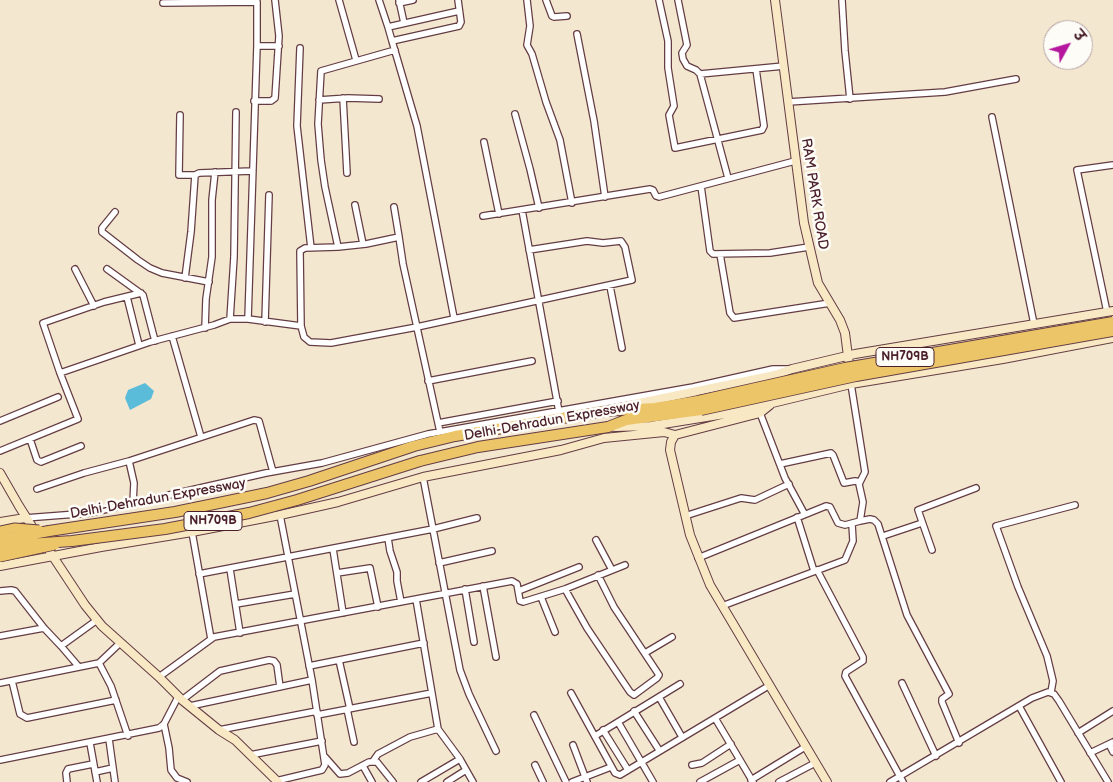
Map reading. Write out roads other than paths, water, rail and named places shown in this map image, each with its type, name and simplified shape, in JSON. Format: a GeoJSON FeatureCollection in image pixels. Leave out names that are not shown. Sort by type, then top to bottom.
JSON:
{"type":"FeatureCollection","features":[{"type":"Feature","properties":{"kind":"highway","name":"Delhi-Dehradun Expressway"},"geometry":{"type":"LineString","coordinates":[[0,540],[176,512],[267,493],[414,446],[463,435],[604,411],[700,406],[845,368],[1113,322]]}},
{"type":"Feature","properties":{"kind":"highway","name":"Delhi-Dehradun Expressway"},"geometry":{"type":"LineString","coordinates":[[0,549],[200,524],[297,500],[420,461],[478,447],[608,427],[626,420],[856,376],[1113,331]]}},
{"type":"Feature","properties":{"kind":"main road"},"geometry":{"type":"LineString","coordinates":[[0,531],[15,528],[49,531]]}},
{"type":"Feature","properties":{"kind":"main road"},"geometry":{"type":"LineString","coordinates":[[0,557],[72,541]]}},
{"type":"Feature","properties":{"kind":"street"},"geometry":{"type":"LineString","coordinates":[[254,101],[271,101],[274,99],[279,46],[275,0]]}},
{"type":"Feature","properties":{"kind":"street"},"geometry":{"type":"LineString","coordinates":[[339,0],[356,60]]}},
{"type":"Feature","properties":{"kind":"street"},"geometry":{"type":"LineString","coordinates":[[379,0],[417,126],[454,318]]}},
{"type":"Feature","properties":{"kind":"street"},"geometry":{"type":"LineString","coordinates":[[404,23],[399,1],[413,0]]}},
{"type":"Feature","properties":{"kind":"street"},"geometry":{"type":"LineString","coordinates":[[392,41],[459,26],[458,0]]}},
{"type":"Feature","properties":{"kind":"street"},"geometry":{"type":"LineString","coordinates":[[527,0],[530,26],[527,45],[532,54],[546,102],[560,140],[572,203]]}},
{"type":"Feature","properties":{"kind":"street"},"geometry":{"type":"LineString","coordinates":[[546,0],[552,16],[567,16]]}},
{"type":"Feature","properties":{"kind":"street"},"geometry":{"type":"LineString","coordinates":[[659,0],[668,41],[668,68],[674,106],[669,116],[674,146],[678,149],[760,131],[764,128],[756,69]]}},
{"type":"Feature","properties":{"kind":"street"},"geometry":{"type":"LineString","coordinates":[[678,0],[686,42],[686,47],[682,53],[683,59],[688,66],[700,74],[728,178]]}},
{"type":"Feature","properties":{"kind":"street","name":"RAM PARK ROAD"},"geometry":{"type":"LineString","coordinates":[[775,0],[795,161],[809,247],[818,283],[840,320],[845,334],[851,384]]}},
{"type":"Feature","properties":{"kind":"street"},"geometry":{"type":"LineString","coordinates":[[842,0],[850,99]]}},
{"type":"Feature","properties":{"kind":"street"},"geometry":{"type":"LineString","coordinates":[[163,2],[257,1],[248,319]]}},
{"type":"Feature","properties":{"kind":"street"},"geometry":{"type":"LineString","coordinates":[[388,27],[459,11]]}},
{"type":"Feature","properties":{"kind":"street"},"geometry":{"type":"LineString","coordinates":[[577,34],[594,121],[605,198]]}},
{"type":"Feature","properties":{"kind":"street"},"geometry":{"type":"LineString","coordinates":[[257,46],[279,46]]}},
{"type":"Feature","properties":{"kind":"street"},"geometry":{"type":"LineString","coordinates":[[300,48],[297,126],[311,248]]}},
{"type":"Feature","properties":{"kind":"street"},"geometry":{"type":"LineString","coordinates":[[338,247],[322,169],[318,124],[321,71],[395,50]]}},
{"type":"Feature","properties":{"kind":"street"},"geometry":{"type":"LineString","coordinates":[[700,74],[784,66]]}},
{"type":"Feature","properties":{"kind":"street"},"geometry":{"type":"LineString","coordinates":[[788,102],[945,92],[1016,79]]}},
{"type":"Feature","properties":{"kind":"street"},"geometry":{"type":"LineString","coordinates":[[319,100],[343,98],[379,99]]}},
{"type":"Feature","properties":{"kind":"street"},"geometry":{"type":"LineString","coordinates":[[343,98],[347,173]]}},
{"type":"Feature","properties":{"kind":"street"},"geometry":{"type":"LineString","coordinates":[[230,319],[234,257],[236,112]]}},
{"type":"Feature","properties":{"kind":"street"},"geometry":{"type":"LineString","coordinates":[[515,114],[539,208]]}},
{"type":"Feature","properties":{"kind":"street"},"geometry":{"type":"LineString","coordinates":[[180,115],[180,175],[252,171]]}},
{"type":"Feature","properties":{"kind":"street"},"geometry":{"type":"LineString","coordinates":[[992,117],[1034,324]]}},
{"type":"Feature","properties":{"kind":"street"},"geometry":{"type":"LineString","coordinates":[[484,142],[499,214]]}},
{"type":"Feature","properties":{"kind":"street"},"geometry":{"type":"LineString","coordinates":[[484,216],[652,189],[656,196],[659,197],[795,161]]}},
{"type":"Feature","properties":{"kind":"street"},"geometry":{"type":"LineString","coordinates":[[604,411],[775,375],[792,369],[848,356],[1110,311],[1077,170],[1113,165]]}},
{"type":"Feature","properties":{"kind":"street"},"geometry":{"type":"LineString","coordinates":[[205,328],[205,306],[212,257],[212,200],[215,172]]}},
{"type":"Feature","properties":{"kind":"street"},"geometry":{"type":"LineString","coordinates":[[185,278],[191,232],[195,175]]}},
{"type":"Feature","properties":{"kind":"street"},"geometry":{"type":"LineString","coordinates":[[701,186],[710,251],[713,254],[770,253],[809,247]]}},
{"type":"Feature","properties":{"kind":"street"},"geometry":{"type":"LineString","coordinates":[[265,322],[269,195]]}},
{"type":"Feature","properties":{"kind":"street"},"geometry":{"type":"LineString","coordinates":[[355,205],[363,244]]}},
{"type":"Feature","properties":{"kind":"street"},"geometry":{"type":"LineString","coordinates":[[394,207],[403,264],[440,432]]}},
{"type":"Feature","properties":{"kind":"street"},"geometry":{"type":"LineString","coordinates":[[522,210],[559,412]]}},
{"type":"Feature","properties":{"kind":"street"},"geometry":{"type":"LineString","coordinates":[[115,212],[102,228],[103,233],[150,268],[162,273],[209,282]]}},
{"type":"Feature","properties":{"kind":"street"},"geometry":{"type":"LineString","coordinates":[[399,237],[363,244],[303,249],[300,252],[301,326],[302,333],[307,340],[324,344],[417,327],[632,280],[625,247],[621,241],[587,241],[529,250]]}},
{"type":"Feature","properties":{"kind":"street"},"geometry":{"type":"LineString","coordinates":[[720,254],[730,313],[734,318],[830,303]]}},
{"type":"Feature","properties":{"kind":"street"},"geometry":{"type":"LineString","coordinates":[[75,269],[94,306]]}},
{"type":"Feature","properties":{"kind":"street"},"geometry":{"type":"LineString","coordinates":[[107,269],[141,293],[155,340]]}},
{"type":"Feature","properties":{"kind":"street"},"geometry":{"type":"LineString","coordinates":[[610,286],[622,348]]}},
{"type":"Feature","properties":{"kind":"street"},"geometry":{"type":"LineString","coordinates":[[0,451],[78,420],[43,323],[141,293]]}},
{"type":"Feature","properties":{"kind":"street"},"geometry":{"type":"LineString","coordinates":[[126,297],[140,345]]}},
{"type":"Feature","properties":{"kind":"street"},"geometry":{"type":"LineString","coordinates":[[60,373],[155,340],[205,328],[230,319],[248,319],[301,326]]}},
{"type":"Feature","properties":{"kind":"street"},"geometry":{"type":"LineString","coordinates":[[172,336],[201,437]]}},
{"type":"Feature","properties":{"kind":"street"},"geometry":{"type":"LineString","coordinates":[[608,427],[651,426],[731,413],[851,384],[1003,359],[1113,338]]}},
{"type":"Feature","properties":{"kind":"street"},"geometry":{"type":"LineString","coordinates":[[428,381],[532,360]]}},
{"type":"Feature","properties":{"kind":"street"},"geometry":{"type":"LineString","coordinates":[[0,522],[90,513],[273,472],[322,463],[440,432],[693,387],[773,369],[792,369]]}},
{"type":"Feature","properties":{"kind":"street"},"geometry":{"type":"LineString","coordinates":[[851,384],[865,472],[865,477],[860,482]]}},
{"type":"Feature","properties":{"kind":"street"},"geometry":{"type":"LineString","coordinates":[[0,421],[58,397]]}},
{"type":"Feature","properties":{"kind":"street"},"geometry":{"type":"LineString","coordinates":[[438,423],[558,401]]}},
{"type":"Feature","properties":{"kind":"street"},"geometry":{"type":"LineString","coordinates":[[0,566],[280,515],[357,497],[423,477],[561,450],[604,438],[664,432],[675,435],[760,413],[773,403]]}},
{"type":"Feature","properties":{"kind":"street"},"geometry":{"type":"LineString","coordinates":[[760,413],[780,464],[804,513]]}},
{"type":"Feature","properties":{"kind":"street"},"geometry":{"type":"LineString","coordinates":[[37,489],[258,420],[273,472]]}},
{"type":"Feature","properties":{"kind":"street"},"geometry":{"type":"LineString","coordinates":[[675,435],[671,442],[670,450],[685,516],[698,558],[722,606],[827,782]]}},
{"type":"Feature","properties":{"kind":"street"},"geometry":{"type":"LineString","coordinates":[[30,439],[37,460],[41,462],[80,446]]}},
{"type":"Feature","properties":{"kind":"street"},"geometry":{"type":"LineString","coordinates":[[780,464],[831,453],[844,484],[855,481],[860,482]]}},
{"type":"Feature","properties":{"kind":"street"},"geometry":{"type":"LineString","coordinates":[[129,461],[134,483],[133,503]]}},
{"type":"Feature","properties":{"kind":"street"},"geometry":{"type":"LineString","coordinates":[[0,472],[25,518],[97,620],[180,698],[234,740],[277,781],[322,770],[325,765],[312,680],[280,515]]}},
{"type":"Feature","properties":{"kind":"street"},"geometry":{"type":"LineString","coordinates":[[423,477],[460,670],[496,751]]}},
{"type":"Feature","properties":{"kind":"street"},"geometry":{"type":"LineString","coordinates":[[860,482],[863,502],[860,521]]}},
{"type":"Feature","properties":{"kind":"street"},"geometry":{"type":"LineString","coordinates":[[685,516],[741,498],[754,500],[789,484]]}},
{"type":"Feature","properties":{"kind":"street"},"geometry":{"type":"LineString","coordinates":[[932,550],[918,512],[919,509],[976,488]]}},
{"type":"Feature","properties":{"kind":"street"},"geometry":{"type":"LineString","coordinates":[[1051,692],[1053,681],[1047,656],[1018,587],[996,526],[1075,505]]}},
{"type":"Feature","properties":{"kind":"street"},"geometry":{"type":"LineString","coordinates":[[698,558],[804,513],[828,506],[838,523],[845,525],[870,519],[876,521],[883,536],[907,615],[949,694],[942,699],[942,702],[959,743]]}},
{"type":"Feature","properties":{"kind":"street"},"geometry":{"type":"LineString","coordinates":[[797,517],[815,571],[863,657],[863,661],[846,672],[845,676],[902,779]]}},
{"type":"Feature","properties":{"kind":"street"},"geometry":{"type":"LineString","coordinates":[[200,574],[433,529],[477,518]]}},
{"type":"Feature","properties":{"kind":"street"},"geometry":{"type":"LineString","coordinates":[[883,536],[922,523]]}},
{"type":"Feature","properties":{"kind":"street"},"geometry":{"type":"LineString","coordinates":[[722,606],[843,562],[847,558],[854,541],[852,524]]}},
{"type":"Feature","properties":{"kind":"street"},"geometry":{"type":"LineString","coordinates":[[192,532],[211,639]]}},
{"type":"Feature","properties":{"kind":"street"},"geometry":{"type":"LineString","coordinates":[[388,538],[397,572],[397,586],[401,602]]}},
{"type":"Feature","properties":{"kind":"street"},"geometry":{"type":"LineString","coordinates":[[596,540],[612,570]]}},
{"type":"Feature","properties":{"kind":"street"},"geometry":{"type":"LineString","coordinates":[[333,549],[343,614]]}},
{"type":"Feature","properties":{"kind":"street"},"geometry":{"type":"LineString","coordinates":[[439,563],[492,551]]}},
{"type":"Feature","properties":{"kind":"street"},"geometry":{"type":"LineString","coordinates":[[159,677],[211,639],[512,580],[517,584],[520,602],[565,589],[625,565]]}},
{"type":"Feature","properties":{"kind":"street"},"geometry":{"type":"LineString","coordinates":[[518,590],[579,567]]}},
{"type":"Feature","properties":{"kind":"street"},"geometry":{"type":"LineString","coordinates":[[337,573],[370,568],[378,607]]}},
{"type":"Feature","properties":{"kind":"street"},"geometry":{"type":"LineString","coordinates":[[230,569],[240,633]]}},
{"type":"Feature","properties":{"kind":"street"},"geometry":{"type":"LineString","coordinates":[[565,589],[587,628],[632,695],[659,675],[614,607],[598,575]]}},
{"type":"Feature","properties":{"kind":"street"},"geometry":{"type":"LineString","coordinates":[[483,586],[496,657]]}},
{"type":"Feature","properties":{"kind":"street"},"geometry":{"type":"LineString","coordinates":[[465,589],[474,642]]}},
{"type":"Feature","properties":{"kind":"street"},"geometry":{"type":"LineString","coordinates":[[0,591],[15,591],[79,668]]}},
{"type":"Feature","properties":{"kind":"street"},"geometry":{"type":"LineString","coordinates":[[236,604],[295,594]]}},
{"type":"Feature","properties":{"kind":"street"},"geometry":{"type":"LineString","coordinates":[[541,597],[555,632]]}},
{"type":"Feature","properties":{"kind":"street"},"geometry":{"type":"LineString","coordinates":[[416,599],[438,729],[460,759],[473,782]]}},
{"type":"Feature","properties":{"kind":"street"},"geometry":{"type":"LineString","coordinates":[[61,646],[97,620]]}},
{"type":"Feature","properties":{"kind":"street"},"geometry":{"type":"LineString","coordinates":[[0,636],[44,628]]}},
{"type":"Feature","properties":{"kind":"street"},"geometry":{"type":"LineString","coordinates":[[645,652],[672,636]]}},
{"type":"Feature","properties":{"kind":"street"},"geometry":{"type":"LineString","coordinates":[[0,683],[99,663],[120,643]]}},
{"type":"Feature","properties":{"kind":"street"},"geometry":{"type":"LineString","coordinates":[[309,666],[424,644]]}},
{"type":"Feature","properties":{"kind":"street"},"geometry":{"type":"LineString","coordinates":[[0,760],[128,736],[159,728],[164,724],[180,698],[220,671],[269,660],[274,661],[277,665],[280,687]]}},
{"type":"Feature","properties":{"kind":"street"},"geometry":{"type":"LineString","coordinates":[[339,660],[354,742]]}},
{"type":"Feature","properties":{"kind":"street"},"geometry":{"type":"LineString","coordinates":[[99,663],[116,700],[128,736]]}},
{"type":"Feature","properties":{"kind":"street"},"geometry":{"type":"LineString","coordinates":[[190,706],[312,680]]}},
{"type":"Feature","properties":{"kind":"street"},"geometry":{"type":"LineString","coordinates":[[12,681],[20,714],[26,718],[116,700]]}},
{"type":"Feature","properties":{"kind":"street"},"geometry":{"type":"LineString","coordinates":[[902,683],[936,756]]}},
{"type":"Feature","properties":{"kind":"street"},"geometry":{"type":"LineString","coordinates":[[595,736],[680,684]]}},
{"type":"Feature","properties":{"kind":"street"},"geometry":{"type":"LineString","coordinates":[[570,693],[617,775],[622,774],[659,750],[770,686]]}},
{"type":"Feature","properties":{"kind":"street"},"geometry":{"type":"LineString","coordinates":[[890,782],[902,779],[936,756],[1019,706],[1044,693],[1051,692]]}},
{"type":"Feature","properties":{"kind":"street"},"geometry":{"type":"LineString","coordinates":[[1051,692],[1059,701],[1108,782]]}},
{"type":"Feature","properties":{"kind":"street"},"geometry":{"type":"LineString","coordinates":[[219,730],[432,693]]}},
{"type":"Feature","properties":{"kind":"street"},"geometry":{"type":"LineString","coordinates":[[659,697],[682,737]]}},
{"type":"Feature","properties":{"kind":"street"},"geometry":{"type":"LineString","coordinates":[[1019,706],[1062,782]]}},
{"type":"Feature","properties":{"kind":"street"},"geometry":{"type":"LineString","coordinates":[[634,711],[659,750]]}},
{"type":"Feature","properties":{"kind":"street"},"geometry":{"type":"LineString","coordinates":[[1078,733],[1113,711]]}},
{"type":"Feature","properties":{"kind":"street"},"geometry":{"type":"LineString","coordinates":[[534,715],[566,782]]}},
{"type":"Feature","properties":{"kind":"street"},"geometry":{"type":"LineString","coordinates":[[715,718],[752,781],[805,747]]}},
{"type":"Feature","properties":{"kind":"street"},"geometry":{"type":"LineString","coordinates":[[618,722],[653,782]]}},
{"type":"Feature","properties":{"kind":"street"},"geometry":{"type":"LineString","coordinates":[[164,724],[171,770],[177,778],[187,782]]}},
{"type":"Feature","properties":{"kind":"street"},"geometry":{"type":"LineString","coordinates":[[325,757],[340,774],[348,773],[373,761],[378,754],[410,737],[438,729]]}},
{"type":"Feature","properties":{"kind":"street"},"geometry":{"type":"LineString","coordinates":[[603,730],[628,770]]}},
{"type":"Feature","properties":{"kind":"street"},"geometry":{"type":"LineString","coordinates":[[109,739],[115,782]]}},
{"type":"Feature","properties":{"kind":"street"},"geometry":{"type":"LineString","coordinates":[[250,755],[322,741]]}},
{"type":"Feature","properties":{"kind":"street"},"geometry":{"type":"LineString","coordinates":[[90,743],[97,782]]}},
{"type":"Feature","properties":{"kind":"street"},"geometry":{"type":"LineString","coordinates":[[1090,753],[1111,743],[1113,752]]}},
{"type":"Feature","properties":{"kind":"street"},"geometry":{"type":"LineString","coordinates":[[692,765],[702,763],[731,744]]}},
{"type":"Feature","properties":{"kind":"street"},"geometry":{"type":"LineString","coordinates":[[573,745],[587,779]]}},
{"type":"Feature","properties":{"kind":"street"},"geometry":{"type":"LineString","coordinates":[[421,782],[460,759]]}},
{"type":"Feature","properties":{"kind":"street"},"geometry":{"type":"LineString","coordinates":[[700,782],[740,760]]}},
{"type":"Feature","properties":{"kind":"street"},"geometry":{"type":"LineString","coordinates":[[373,761],[379,764],[393,782]]}},
{"type":"Feature","properties":{"kind":"street"},"geometry":{"type":"LineString","coordinates":[[780,782],[815,763]]}},
{"type":"Feature","properties":{"kind":"street"},"geometry":{"type":"LineString","coordinates":[[67,782],[66,774],[68,769],[93,764]]}},
{"type":"Feature","properties":{"kind":"street"},"geometry":{"type":"LineString","coordinates":[[535,765],[543,782]]}},
{"type":"Feature","properties":{"kind":"street"},"geometry":{"type":"LineString","coordinates":[[363,766],[372,782]]}},
{"type":"Feature","properties":{"kind":"street"},"geometry":{"type":"LineString","coordinates":[[572,782],[587,779],[612,767]]}},
{"type":"Feature","properties":{"kind":"street"},"geometry":{"type":"LineString","coordinates":[[95,772],[113,768]]}},
{"type":"Feature","properties":{"kind":"street"},"geometry":{"type":"LineString","coordinates":[[447,782],[466,770]]}},
{"type":"Feature","properties":{"kind":"water"},"geometry":{"type":"Polygon","coordinates":[[[145,383],[154,391],[151,399],[130,410],[125,398],[128,390],[145,383]]]}}]}
